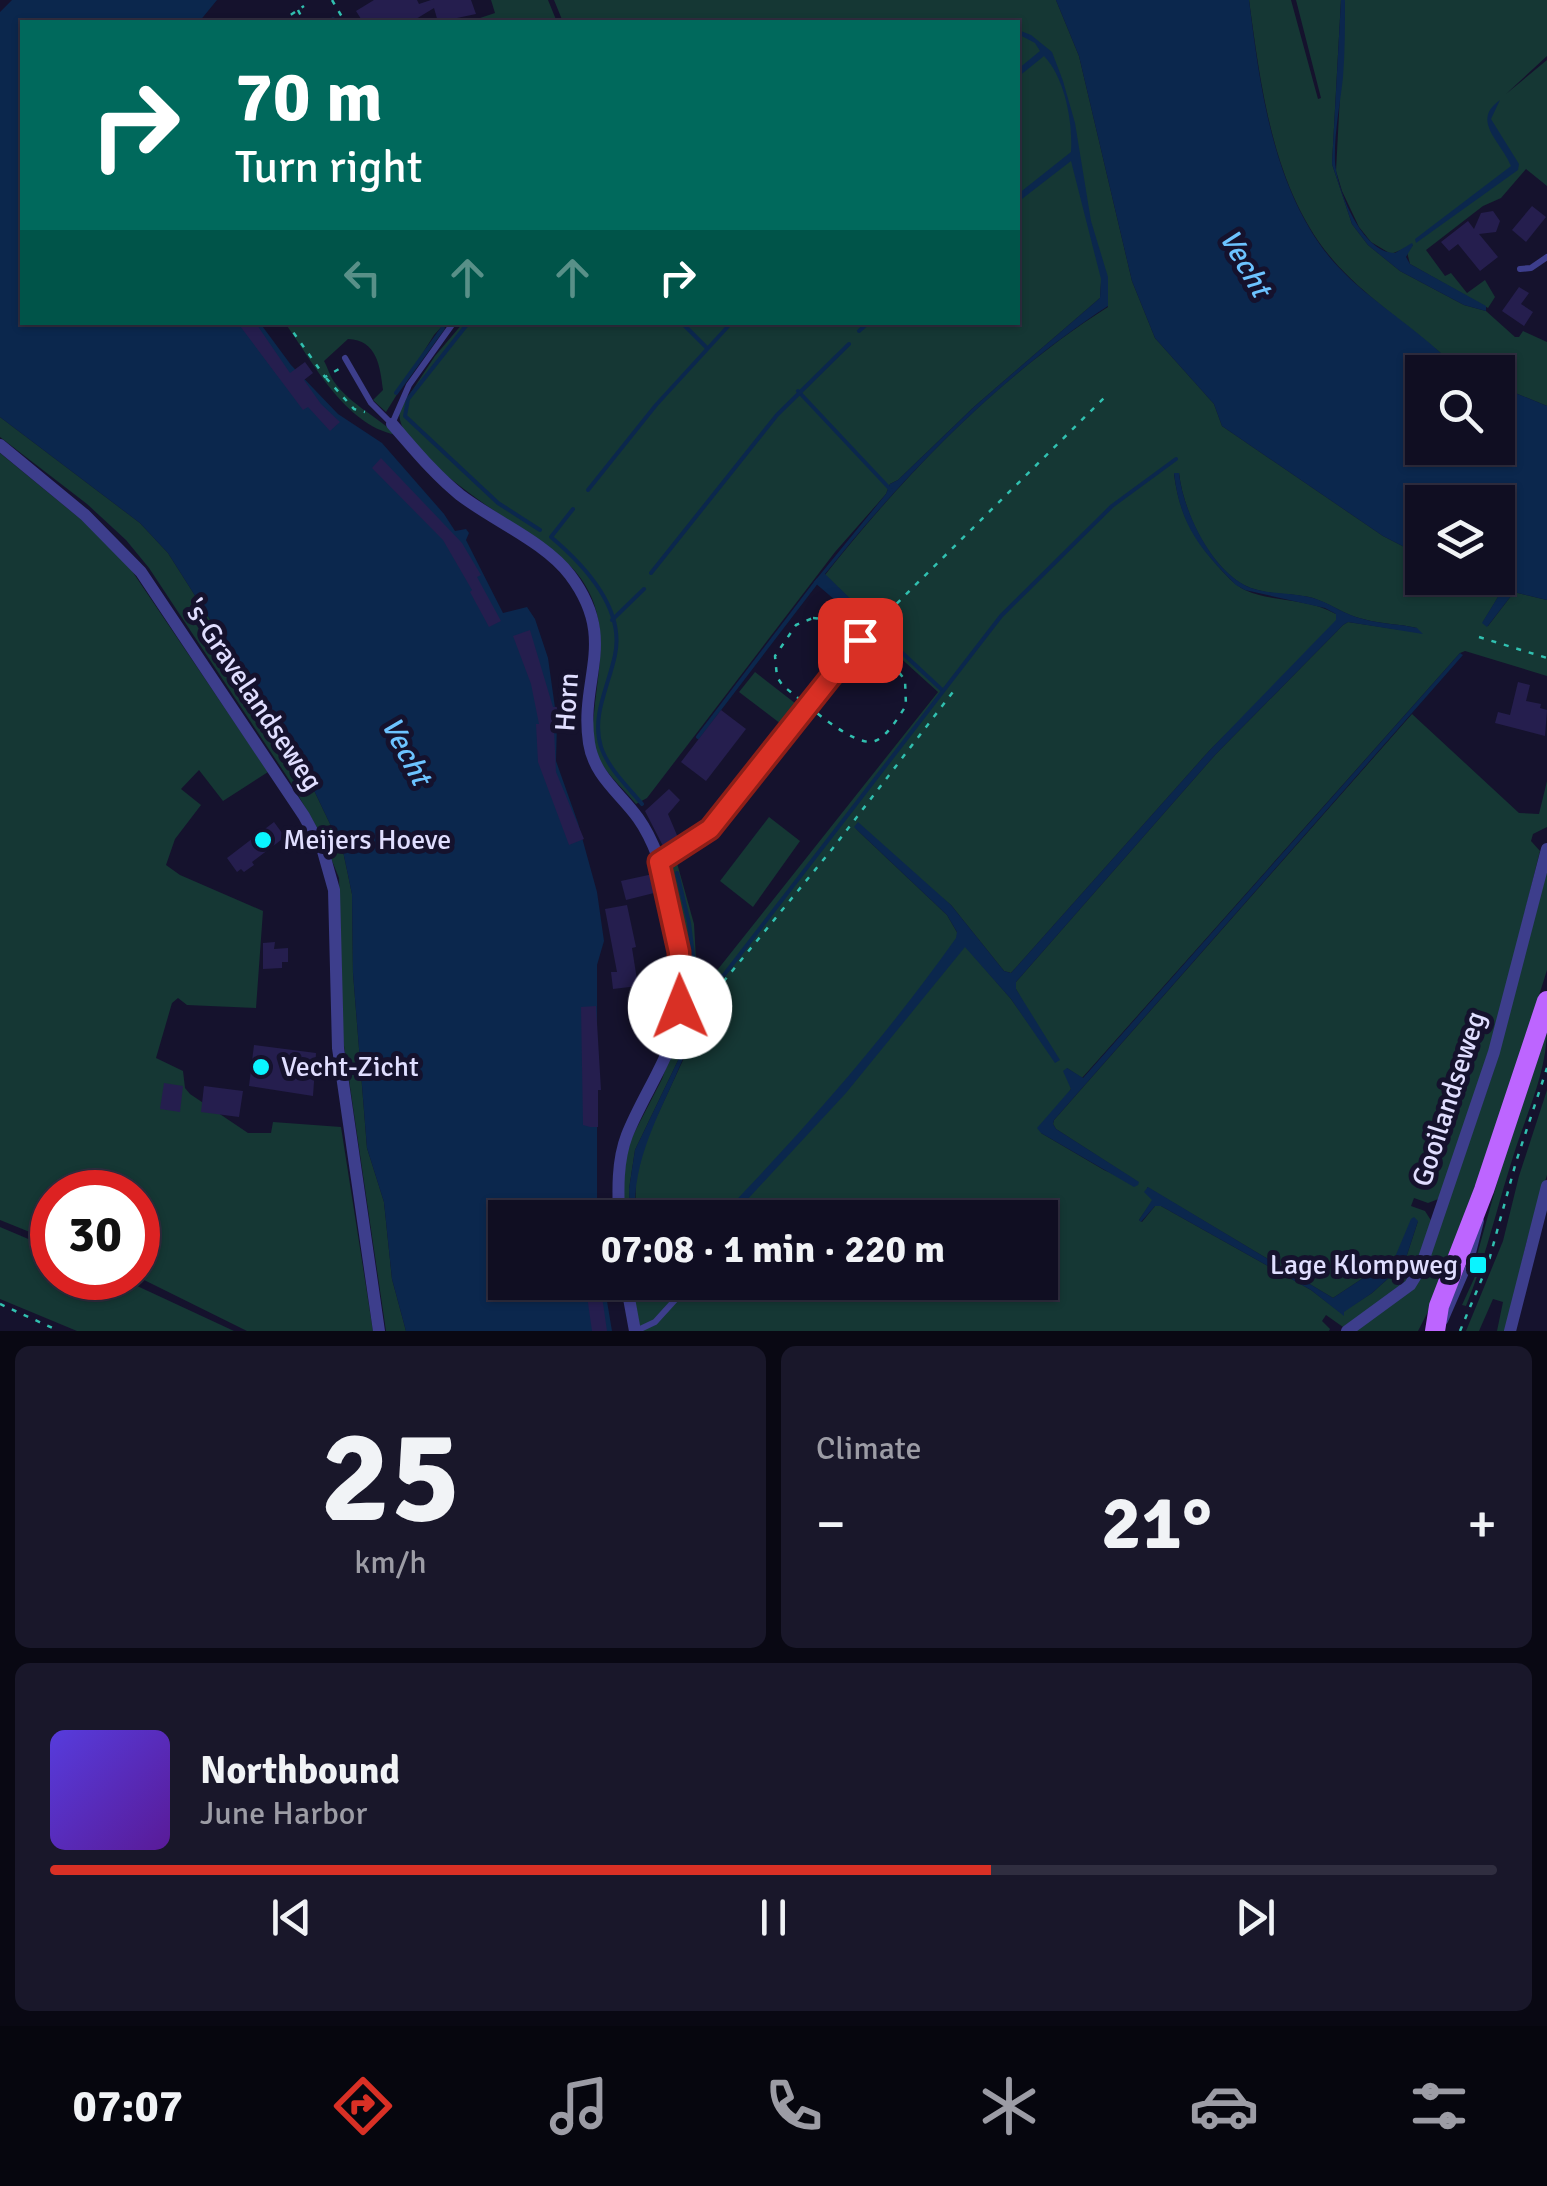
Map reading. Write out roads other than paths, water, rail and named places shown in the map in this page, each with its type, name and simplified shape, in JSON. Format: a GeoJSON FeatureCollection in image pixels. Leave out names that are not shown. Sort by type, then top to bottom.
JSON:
{"type":"FeatureCollection","features":[{"type":"Feature","properties":{"kind":"main road"},"geometry":{"type":"LineString","coordinates":[[1437,1331],[1450,1306],[1547,1002]]}},
{"type":"Feature","properties":{"kind":"main road"},"geometry":{"type":"LineString","coordinates":[[1423,1331],[1450,1306]]}},
{"type":"Feature","properties":{"kind":"street","name":"Horn"},"geometry":{"type":"LineString","coordinates":[[392,424],[427,466],[448,484],[504,527],[551,554],[581,591],[592,617],[597,640],[588,724],[594,763],[638,819],[659,862],[679,952],[680,1007],[664,1063],[625,1138],[618,1200]]}},
{"type":"Feature","properties":{"kind":"street","name":"'s-Gravelandseweg"},"geometry":{"type":"LineString","coordinates":[[0,445],[85,515],[141,572],[304,816],[323,851],[334,890],[338,1048],[379,1331]]}},
{"type":"Feature","properties":{"kind":"street","name":"Gooilandseweg"},"geometry":{"type":"LineString","coordinates":[[1347,1331],[1410,1286],[1421,1267],[1494,1052],[1547,849]]}},
{"type":"Feature","properties":{"kind":"street"},"geometry":{"type":"LineString","coordinates":[[1510,1331],[1547,1186]]}},
{"type":"Feature","properties":{"kind":"street"},"geometry":{"type":"LineString","coordinates":[[629,1300],[635,1331]]}},
{"type":"Feature","properties":{"kind":"lane"},"geometry":{"type":"LineString","coordinates":[[1520,269],[1532,268],[1547,257]]}},
{"type":"Feature","properties":{"kind":"lane"},"geometry":{"type":"LineString","coordinates":[[347,361],[372,404],[392,424],[409,385],[452,325]]}},
{"type":"Feature","properties":{"kind":"lane"},"geometry":{"type":"LineString","coordinates":[[659,862],[710,829],[860,640]]}},
{"type":"Feature","properties":{"kind":"lane"},"geometry":{"type":"LineString","coordinates":[[1437,1331],[1456,1298],[1480,1236],[1484,1190]]}},
{"type":"Feature","properties":{"kind":"lane"},"geometry":{"type":"LineString","coordinates":[[635,1331],[655,1322],[675,1300]]}},
{"type":"Feature","properties":{"kind":"water","name":"Vecht"},"geometry":{"type":"Polygon","coordinates":[[[12,0],[217,0],[201,20],[20,20],[20,325],[261,325],[291,365],[338,414],[382,443],[455,531],[466,529],[466,540],[503,613],[527,607],[535,619],[548,658],[557,722],[556,761],[597,892],[604,941],[597,965],[597,1200],[488,1200],[488,1300],[607,1300],[612,1331],[406,1331],[392,1279],[384,1202],[367,1148],[353,973],[352,894],[343,851],[300,761],[168,553],[140,523],[0,417],[0,12],[12,0]]]}},
{"type":"Feature","properties":{"kind":"water","name":"Vecht"},"geometry":{"type":"Polygon","coordinates":[[[1056,0],[1249,0],[1272,136],[1296,202],[1312,232],[1345,273],[1443,355],[1405,355],[1405,465],[1515,465],[1515,393],[1547,406],[1547,600],[1515,592],[1515,485],[1405,485],[1405,547],[1222,426],[1214,404],[1155,338],[1132,281],[1079,56],[1056,0]]]}},
{"type":"Feature","properties":{"kind":"water"},"geometry":{"type":"Polygon","coordinates":[[[1341,0],[1345,0],[1345,49],[1335,162],[1346,203],[1372,243],[1395,253],[1412,243],[1406,257],[1410,264],[1486,306],[1486,311],[1464,305],[1400,271],[1368,245],[1352,224],[1332,164],[1341,0]]]}},
{"type":"Feature","properties":{"kind":"water"},"geometry":{"type":"Polygon","coordinates":[[[1020,31],[1052,52],[1063,81],[1075,123],[1091,221],[1108,277],[1108,306],[1029,363],[956,429],[825,574],[869,617],[864,625],[814,582],[890,484],[1100,298],[1101,279],[1071,161],[1020,200],[1020,192],[1071,152],[1069,114],[1051,65],[1044,56],[1020,75],[1020,67],[1040,51],[1035,43],[1020,35],[1020,31]]]}},
{"type":"Feature","properties":{"kind":"water"},"geometry":{"type":"Polygon","coordinates":[[[1500,100],[1491,119],[1519,164],[1518,170],[1416,243],[1415,239],[1511,166],[1488,124],[1491,108],[1500,100]]]}},
{"type":"Feature","properties":{"kind":"water"},"geometry":{"type":"Polygon","coordinates":[[[1174,473],[1179,473],[1186,505],[1202,539],[1237,580],[1259,590],[1313,598],[1356,617],[1417,628],[1423,634],[1348,622],[1343,625],[1215,755],[1016,982],[1016,989],[1060,1060],[1055,1063],[1011,999],[965,947],[846,1093],[747,1200],[736,1200],[843,1082],[956,938],[957,932],[947,915],[854,827],[858,822],[951,905],[1004,971],[1011,973],[1209,751],[1336,620],[1336,614],[1325,608],[1236,585],[1194,535],[1174,473]]]}},
{"type":"Feature","properties":{"kind":"water"},"geometry":{"type":"Polygon","coordinates":[[[1499,595],[1512,595],[1487,627],[1482,623],[1499,595]]]}},
{"type":"Feature","properties":{"kind":"water"},"geometry":{"type":"Polygon","coordinates":[[[1460,653],[1463,655],[1054,1120],[1056,1129],[1139,1182],[1138,1185],[1134,1187],[1041,1133],[1037,1128],[1071,1089],[1063,1071],[1067,1068],[1083,1078],[1460,653]]]}},
{"type":"Feature","properties":{"kind":"water"},"geometry":{"type":"Polygon","coordinates":[[[689,1016],[696,1016],[682,1061],[649,1137],[635,1200],[629,1200],[635,1150],[683,1050],[689,1016]]]}},
{"type":"Feature","properties":{"kind":"water"},"geometry":{"type":"Polygon","coordinates":[[[1148,1187],[1333,1298],[1395,1257],[1411,1219],[1418,1221],[1404,1264],[1344,1312],[1344,1316],[1311,1290],[1161,1206],[1155,1206],[1141,1222],[1152,1200],[1144,1192],[1148,1187]]]}},
{"type":"Feature","properties":{"kind":"waterway"},"geometry":{"type":"LineString","coordinates":[[467,325],[408,399],[405,416],[498,503],[540,530]]}},
{"type":"Feature","properties":{"kind":"waterway"},"geometry":{"type":"LineString","coordinates":[[684,325],[706,347]]}},
{"type":"Feature","properties":{"kind":"waterway"},"geometry":{"type":"LineString","coordinates":[[588,490],[656,405],[729,325]]}},
{"type":"Feature","properties":{"kind":"waterway"},"geometry":{"type":"LineString","coordinates":[[859,331],[866,325]]}},
{"type":"Feature","properties":{"kind":"waterway"},"geometry":{"type":"LineString","coordinates":[[396,393],[443,328]]}},
{"type":"Feature","properties":{"kind":"waterway"},"geometry":{"type":"LineString","coordinates":[[651,573],[777,415],[849,344]]}},
{"type":"Feature","properties":{"kind":"waterway"},"geometry":{"type":"LineString","coordinates":[[798,391],[891,490]]}},
{"type":"Feature","properties":{"kind":"waterway"},"geometry":{"type":"LineString","coordinates":[[677,873],[689,923],[697,987],[724,975],[1001,616],[1112,506],[1176,459]]}},
{"type":"Feature","properties":{"kind":"waterway"},"geometry":{"type":"LineString","coordinates":[[573,509],[551,537],[599,588],[614,621],[615,655],[599,712],[598,735],[608,762],[642,804]]}},
{"type":"Feature","properties":{"kind":"waterway"},"geometry":{"type":"LineString","coordinates":[[698,737],[818,580]]}},
{"type":"Feature","properties":{"kind":"waterway"},"geometry":{"type":"LineString","coordinates":[[612,620],[644,589]]}},
{"type":"Feature","properties":{"kind":"waterway"},"geometry":{"type":"LineString","coordinates":[[882,634],[941,689]]}},
{"type":"Feature","properties":{"kind":"place","name":"Meijers Hoeve"},"geometry":{"type":"Point","coordinates":[263,840]}},
{"type":"Feature","properties":{"kind":"place","name":"Vecht-Zicht"},"geometry":{"type":"Point","coordinates":[261,1067]}},
{"type":"Feature","properties":{"kind":"place","name":"Lage Klompweg"},"geometry":{"type":"Point","coordinates":[1478,1265]}}]}
